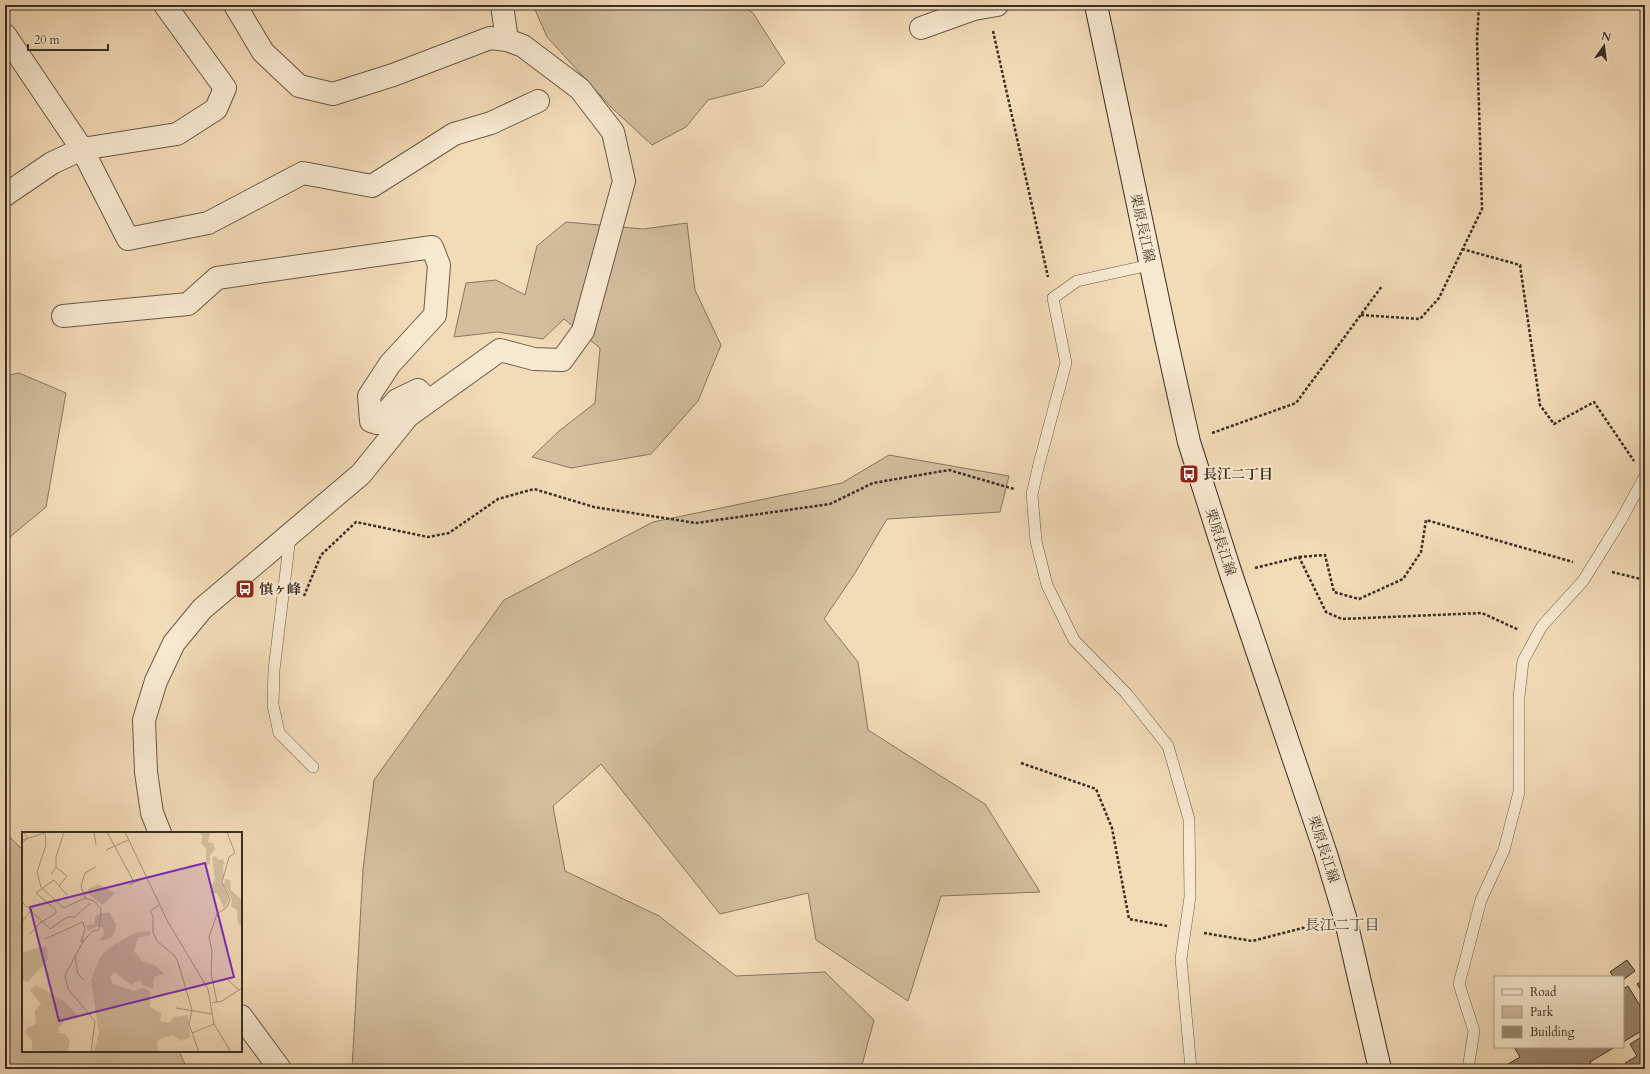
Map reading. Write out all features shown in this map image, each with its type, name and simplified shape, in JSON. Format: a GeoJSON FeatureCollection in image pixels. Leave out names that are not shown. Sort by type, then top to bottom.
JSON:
{"type":"FeatureCollection","features":[{"type":"Feature","properties":{"kind":"street"},"geometry":{"type":"LineString","coordinates":[[5,195],[52,163],[82,149],[177,134],[216,109],[225,88],[165,5]]}},
{"type":"Feature","properties":{"kind":"street"},"geometry":{"type":"LineString","coordinates":[[160,832],[152,813],[146,772],[144,720],[156,681],[174,643],[202,609],[361,474],[408,416],[428,401],[500,350],[534,359],[562,360],[583,330],[624,181],[613,132],[580,89],[523,46],[507,40],[490,38],[333,94],[299,86],[263,52],[234,5]]}},
{"type":"Feature","properties":{"kind":"street"},"geometry":{"type":"LineString","coordinates":[[502,5],[507,40]]}},
{"type":"Feature","properties":{"kind":"street","name":"栗原長江線"},"geometry":{"type":"LineString","coordinates":[[1096,5],[1150,265],[1189,442],[1231,574],[1326,854],[1345,918],[1380,1069]]}},
{"type":"Feature","properties":{"kind":"street"},"geometry":{"type":"LineString","coordinates":[[921,28],[983,6]]}},
{"type":"Feature","properties":{"kind":"street"},"geometry":{"type":"LineString","coordinates":[[5,35],[82,149],[128,239],[208,223],[303,172],[372,186],[454,134],[491,123],[538,101]]}},
{"type":"Feature","properties":{"kind":"street"},"geometry":{"type":"LineString","coordinates":[[63,316],[188,304],[217,278],[432,247],[439,265],[435,315],[390,364],[369,396],[371,422],[377,423],[398,400],[418,390],[428,401]]}},
{"type":"Feature","properties":{"kind":"street"},"geometry":{"type":"LineString","coordinates":[[242,1017],[280,1069]]}},
{"type":"Feature","properties":{"kind":"lane"},"geometry":{"type":"LineString","coordinates":[[1150,265],[1076,281],[1053,298],[1066,363],[1038,464],[1032,494],[1036,541],[1048,585],[1074,640],[1126,693],[1168,746],[1189,819],[1190,897],[1181,959],[1191,1069]]}},
{"type":"Feature","properties":{"kind":"lane"},"geometry":{"type":"LineString","coordinates":[[1468,1069],[1474,1031],[1459,984],[1481,900],[1504,850],[1518,792],[1519,697],[1523,661],[1542,626],[1583,581],[1622,520],[1645,476]]}},
{"type":"Feature","properties":{"kind":"lane"},"geometry":{"type":"LineString","coordinates":[[290,534],[274,670],[273,705],[279,733],[313,767]]}},
{"type":"Feature","properties":{"kind":"path"},"geometry":{"type":"LineString","coordinates":[[1361,315],[1420,319],[1438,298],[1482,209],[1477,40],[1479,5]]}},
{"type":"Feature","properties":{"kind":"path"},"geometry":{"type":"LineString","coordinates":[[983,6],[1053,298]]}},
{"type":"Feature","properties":{"kind":"path"},"geometry":{"type":"LineString","coordinates":[[1462,249],[1520,264],[1540,405],[1554,424],[1594,402],[1645,476]]}},
{"type":"Feature","properties":{"kind":"path"},"geometry":{"type":"LineString","coordinates":[[1189,442],[1296,403],[1382,286]]}},
{"type":"Feature","properties":{"kind":"path"},"geometry":{"type":"LineString","coordinates":[[281,617],[297,612],[321,555],[356,522],[428,537],[449,533],[498,499],[534,489],[594,507],[696,523],[830,504],[874,483],[950,470],[1032,494]]}},
{"type":"Feature","properties":{"kind":"path"},"geometry":{"type":"LineString","coordinates":[[1231,574],[1299,557],[1324,555],[1334,592],[1359,598],[1404,579],[1421,552],[1426,520],[1591,567],[1645,580]]}},
{"type":"Feature","properties":{"kind":"path"},"geometry":{"type":"LineString","coordinates":[[1299,557],[1326,612],[1342,619],[1482,613],[1536,638]]}},
{"type":"Feature","properties":{"kind":"path"},"geometry":{"type":"LineString","coordinates":[[1020,764],[1096,789],[1112,828],[1129,919],[1252,941],[1345,918]]}},
{"type":"Feature","properties":{"kind":"green space"},"geometry":{"type":"Polygon","coordinates":[[[533,5],[741,5],[753,13],[785,63],[763,86],[708,100],[686,127],[652,145],[612,108],[547,37],[533,5]]]}},
{"type":"Feature","properties":{"kind":"green space"},"geometry":{"type":"Polygon","coordinates":[[[566,222],[643,229],[687,223],[695,290],[721,345],[698,401],[651,454],[571,468],[532,457],[559,431],[595,403],[600,348],[564,319],[543,339],[497,332],[454,337],[466,283],[496,280],[525,295],[537,246],[566,222]]]}},
{"type":"Feature","properties":{"kind":"green space"},"geometry":{"type":"Polygon","coordinates":[[[19,373],[66,393],[46,507],[5,541],[5,376],[19,373]]]}},
{"type":"Feature","properties":{"kind":"green space"},"geometry":{"type":"Polygon","coordinates":[[[889,455],[1009,476],[1000,512],[887,519],[855,573],[824,619],[858,662],[868,730],[985,804],[1040,892],[941,896],[908,1001],[816,940],[808,893],[720,914],[601,764],[553,806],[565,871],[659,916],[736,976],[825,972],[874,1020],[861,1069],[352,1069],[363,869],[374,780],[504,600],[653,522],[842,483],[889,455]]]}},
{"type":"Feature","properties":{"kind":"green space"},"geometry":{"type":"Polygon","coordinates":[[[5,833],[22,849],[22,1052],[179,1052],[187,1069],[5,1069],[5,833]]]}},
{"type":"Feature","properties":{"kind":"building"},"geometry":{"type":"Polygon","coordinates":[[[1627,960],[1635,971],[1624,979],[1624,976],[1613,976],[1610,972],[1627,960]]]}},
{"type":"Feature","properties":{"kind":"building"},"geometry":{"type":"Polygon","coordinates":[[[1645,979],[1645,997],[1637,984],[1645,979]]]}},
{"type":"Feature","properties":{"kind":"building"},"geometry":{"type":"Polygon","coordinates":[[[1628,986],[1645,1014],[1645,1029],[1624,1041],[1624,988],[1628,986]]]}},
{"type":"Feature","properties":{"kind":"building"},"geometry":{"type":"Polygon","coordinates":[[[1645,1035],[1645,1069],[1629,1069],[1625,1063],[1637,1056],[1630,1044],[1645,1035]]]}},
{"type":"Feature","properties":{"kind":"building"},"geometry":{"type":"Polygon","coordinates":[[[1515,1048],[1613,1048],[1590,1062],[1594,1069],[1500,1069],[1520,1057],[1515,1048]]]}},
{"type":"Feature","properties":{"kind":"place","name":"長江二丁目"},"geometry":{"type":"Point","coordinates":[1189,474]}},
{"type":"Feature","properties":{"kind":"place","name":"慎ヶ峰"},"geometry":{"type":"Point","coordinates":[245,589]}},
{"type":"Feature","properties":{"kind":"district","name":"長江二丁目"},"geometry":{"type":"Point","coordinates":[1342,925]}}]}
